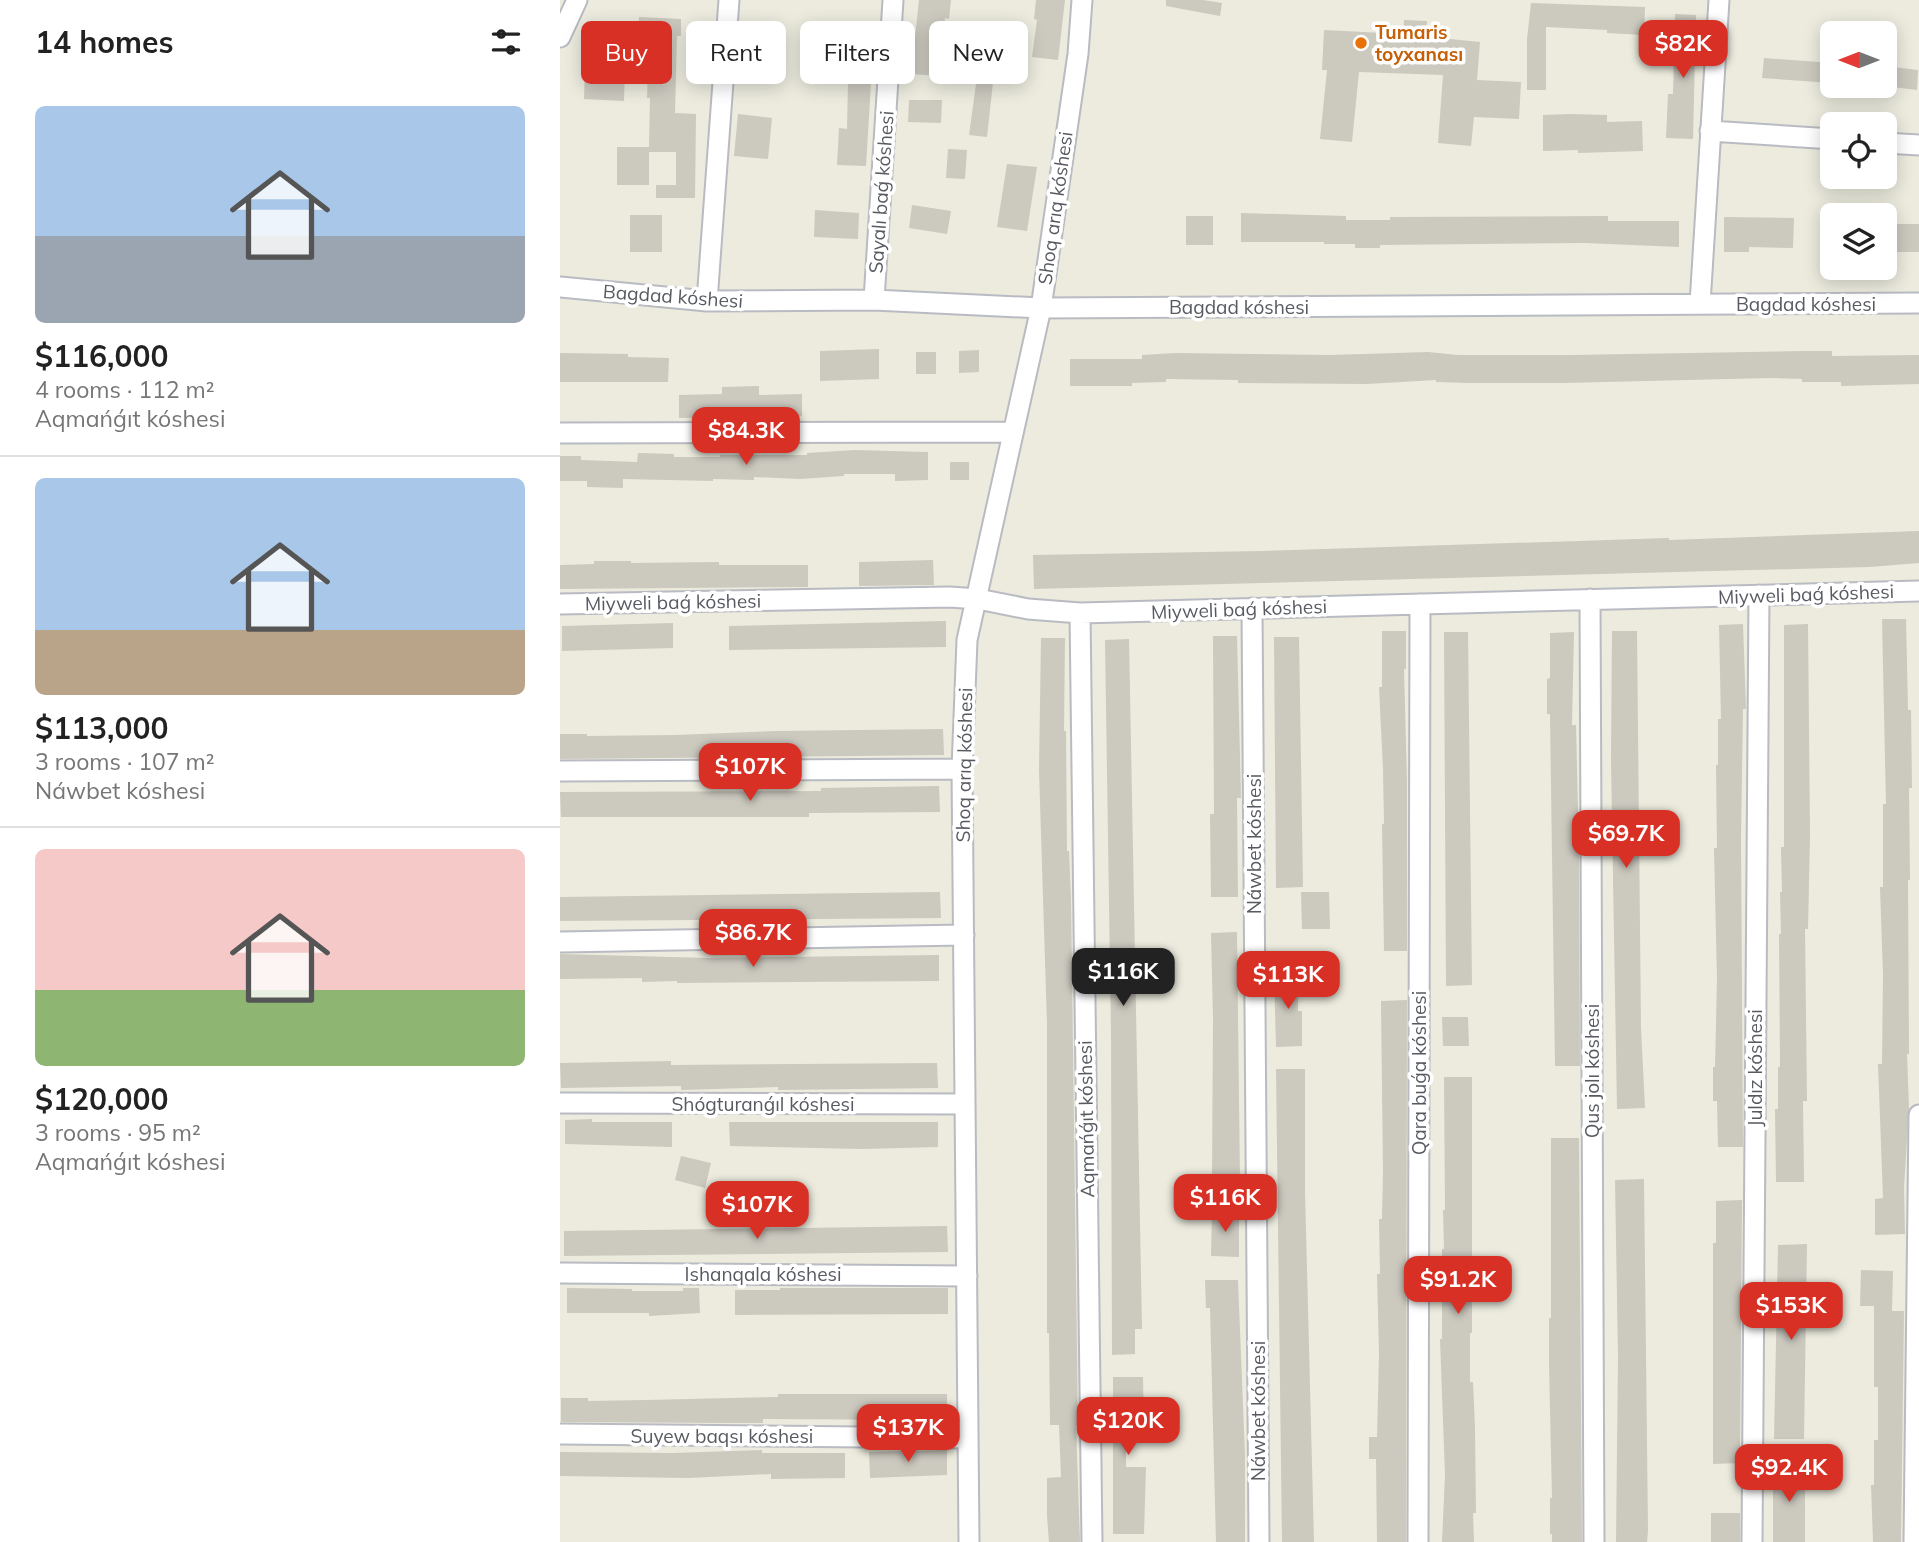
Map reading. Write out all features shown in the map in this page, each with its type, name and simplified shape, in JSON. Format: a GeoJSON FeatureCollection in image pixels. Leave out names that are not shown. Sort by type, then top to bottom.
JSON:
{"type":"FeatureCollection","features":[{"type":"Feature","properties":{"kind":"street"},"geometry":{"type":"LineString","coordinates":[[560,37],[577,0]]}},
{"type":"Feature","properties":{"kind":"street"},"geometry":{"type":"LineString","coordinates":[[707,302],[729,0]]}},
{"type":"Feature","properties":{"kind":"street","name":"Sayalı baǵ kóshesi"},"geometry":{"type":"LineString","coordinates":[[874,300],[893,0]]}},
{"type":"Feature","properties":{"kind":"street","name":"Shoq arıq kóshesi"},"geometry":{"type":"LineString","coordinates":[[969,1542],[962,769],[967,640],[1041,308],[1078,54],[1082,0]]}},
{"type":"Feature","properties":{"kind":"street"},"geometry":{"type":"LineString","coordinates":[[1700,304],[1718,0]]}},
{"type":"Feature","properties":{"kind":"street"},"geometry":{"type":"LineString","coordinates":[[1710,131],[1820,138]]}},
{"type":"Feature","properties":{"kind":"street"},"geometry":{"type":"LineString","coordinates":[[1897,144],[1919,145]]}},
{"type":"Feature","properties":{"kind":"street","name":"Bagdad kóshesi"},"geometry":{"type":"LineString","coordinates":[[560,287],[707,302],[874,300],[1041,308],[1919,303]]}},
{"type":"Feature","properties":{"kind":"street"},"geometry":{"type":"LineString","coordinates":[[560,433],[1012,432]]}},
{"type":"Feature","properties":{"kind":"street","name":"Miyweli baǵ kóshesi"},"geometry":{"type":"LineString","coordinates":[[560,604],[950,597],[1028,609],[1080,613],[1919,591]]}},
{"type":"Feature","properties":{"kind":"street","name":"Juldız kóshesi"},"geometry":{"type":"LineString","coordinates":[[1752,1542],[1759,595]]}},
{"type":"Feature","properties":{"kind":"street","name":"Qus jolı kóshesi"},"geometry":{"type":"LineString","coordinates":[[1590,599],[1594,1542]]}},
{"type":"Feature","properties":{"kind":"street","name":"Qara buǵa kóshesi"},"geometry":{"type":"LineString","coordinates":[[1418,1542],[1420,604]]}},
{"type":"Feature","properties":{"kind":"street","name":"Náwbet kóshesi"},"geometry":{"type":"LineString","coordinates":[[1252,608],[1259,1542]]}},
{"type":"Feature","properties":{"kind":"street","name":"Aqmańǵıt kóshesi"},"geometry":{"type":"LineString","coordinates":[[1080,613],[1092,1542]]}},
{"type":"Feature","properties":{"kind":"street"},"geometry":{"type":"LineString","coordinates":[[560,771],[962,769]]}},
{"type":"Feature","properties":{"kind":"street"},"geometry":{"type":"LineString","coordinates":[[560,942],[964,935]]}},
{"type":"Feature","properties":{"kind":"street","name":"Shógturanǵıl kóshesi"},"geometry":{"type":"LineString","coordinates":[[560,1103],[965,1104]]}},
{"type":"Feature","properties":{"kind":"street"},"geometry":{"type":"LineString","coordinates":[[1914,1542],[1919,1115]]}},
{"type":"Feature","properties":{"kind":"street","name":"Ishanqala kóshesi"},"geometry":{"type":"LineString","coordinates":[[560,1273],[967,1276]]}},
{"type":"Feature","properties":{"kind":"street","name":"Suyew baqsı kóshesi"},"geometry":{"type":"LineString","coordinates":[[560,1434],[968,1438]]}},
{"type":"Feature","properties":{"kind":"building"},"geometry":{"type":"Polygon","coordinates":[[[919,0],[951,0],[949,19],[929,21],[929,75],[915,74],[919,0]]]}},
{"type":"Feature","properties":{"kind":"building"},"geometry":{"type":"Polygon","coordinates":[[[1036,0],[1065,0],[1058,60],[1032,57],[1037,20],[1034,19],[1036,0]]]}},
{"type":"Feature","properties":{"kind":"building"},"geometry":{"type":"Polygon","coordinates":[[[1166,0],[1222,3],[1220,16],[1166,6],[1166,0]]]}},
{"type":"Feature","properties":{"kind":"building"},"geometry":{"type":"Polygon","coordinates":[[[1531,3],[1645,7],[1644,35],[1546,27],[1546,90],[1527,90],[1527,39],[1531,3]]]}},
{"type":"Feature","properties":{"kind":"building"},"geometry":{"type":"Polygon","coordinates":[[[1675,14],[1696,15],[1693,139],[1666,138],[1668,94],[1673,94],[1675,14]]]}},
{"type":"Feature","properties":{"kind":"building"},"geometry":{"type":"Polygon","coordinates":[[[639,17],[681,19],[681,36],[677,36],[675,113],[696,114],[695,198],[656,198],[656,185],[676,185],[676,152],[649,152],[649,185],[617,185],[617,147],[649,147],[650,98],[647,98],[647,84],[672,84],[672,21],[639,21],[639,17]]]}},
{"type":"Feature","properties":{"kind":"building"},"geometry":{"type":"Polygon","coordinates":[[[1404,20],[1427,21],[1426,35],[1430,37],[1480,42],[1477,80],[1521,82],[1519,119],[1474,117],[1471,146],[1438,143],[1443,75],[1359,72],[1352,142],[1320,139],[1327,70],[1322,70],[1324,30],[1403,34],[1404,20]]]}},
{"type":"Feature","properties":{"kind":"building"},"geometry":{"type":"Polygon","coordinates":[[[1764,58],[1820,62],[1820,82],[1762,78],[1764,58]]]}},
{"type":"Feature","properties":{"kind":"building"},"geometry":{"type":"Polygon","coordinates":[[[1897,67],[1918,70],[1917,90],[1897,88],[1897,67]]]}},
{"type":"Feature","properties":{"kind":"building"},"geometry":{"type":"Polygon","coordinates":[[[584,84],[624,84],[624,101],[584,99],[584,84]]]}},
{"type":"Feature","properties":{"kind":"building"},"geometry":{"type":"Polygon","coordinates":[[[848,84],[871,84],[866,166],[837,165],[839,128],[847,129],[848,84]]]}},
{"type":"Feature","properties":{"kind":"building"},"geometry":{"type":"Polygon","coordinates":[[[976,84],[993,84],[987,137],[969,135],[976,84]]]}},
{"type":"Feature","properties":{"kind":"building"},"geometry":{"type":"Polygon","coordinates":[[[909,100],[942,100],[941,123],[908,122],[909,100]]]}},
{"type":"Feature","properties":{"kind":"building"},"geometry":{"type":"Polygon","coordinates":[[[738,114],[772,118],[768,159],[734,156],[738,114]]]}},
{"type":"Feature","properties":{"kind":"building"},"geometry":{"type":"Polygon","coordinates":[[[1543,115],[1607,115],[1607,122],[1642,121],[1643,151],[1543,151],[1543,115]]]}},
{"type":"Feature","properties":{"kind":"building"},"geometry":{"type":"Polygon","coordinates":[[[948,149],[967,150],[965,179],[946,178],[948,149]]]}},
{"type":"Feature","properties":{"kind":"building"},"geometry":{"type":"Polygon","coordinates":[[[1007,164],[1037,167],[1027,231],[997,227],[1007,164]]]}},
{"type":"Feature","properties":{"kind":"building"},"geometry":{"type":"Polygon","coordinates":[[[912,205],[951,211],[947,234],[909,228],[912,205]]]}},
{"type":"Feature","properties":{"kind":"building"},"geometry":{"type":"Polygon","coordinates":[[[815,210],[859,213],[858,239],[814,237],[815,210]]]}},
{"type":"Feature","properties":{"kind":"building"},"geometry":{"type":"Polygon","coordinates":[[[1241,213],[1346,216],[1346,220],[1390,220],[1390,217],[1608,216],[1608,221],[1679,221],[1679,247],[1585,243],[1380,245],[1380,248],[1355,248],[1355,244],[1324,242],[1241,242],[1241,213]]]}},
{"type":"Feature","properties":{"kind":"building"},"geometry":{"type":"Polygon","coordinates":[[[630,215],[662,215],[662,252],[630,252],[630,215]]]}},
{"type":"Feature","properties":{"kind":"building"},"geometry":{"type":"Polygon","coordinates":[[[1186,216],[1213,216],[1213,245],[1186,245],[1186,216]]]}},
{"type":"Feature","properties":{"kind":"building"},"geometry":{"type":"Polygon","coordinates":[[[1724,217],[1794,218],[1793,248],[1749,247],[1749,252],[1724,252],[1724,217]]]}},
{"type":"Feature","properties":{"kind":"building"},"geometry":{"type":"Polygon","coordinates":[[[1897,224],[1919,224],[1919,252],[1897,252],[1897,224]]]}},
{"type":"Feature","properties":{"kind":"building"},"geometry":{"type":"Polygon","coordinates":[[[879,349],[879,379],[820,381],[820,351],[879,349]]]}},
{"type":"Feature","properties":{"kind":"building"},"geometry":{"type":"Polygon","coordinates":[[[979,350],[979,372],[959,373],[959,351],[979,350]]]}},
{"type":"Feature","properties":{"kind":"building"},"geometry":{"type":"Polygon","coordinates":[[[1832,351],[1832,356],[1919,355],[1919,384],[1841,386],[1841,382],[1802,382],[1802,379],[1769,378],[1564,383],[1467,383],[1436,380],[1367,384],[1238,383],[1238,380],[1166,379],[1166,382],[1132,383],[1132,386],[1070,386],[1070,359],[1142,359],[1142,355],[1175,353],[1330,355],[1428,352],[1458,355],[1572,355],[1832,351]]]}},
{"type":"Feature","properties":{"kind":"building"},"geometry":{"type":"Polygon","coordinates":[[[916,352],[936,352],[936,374],[916,374],[916,352]]]}},
{"type":"Feature","properties":{"kind":"building"},"geometry":{"type":"Polygon","coordinates":[[[560,353],[628,354],[628,357],[669,358],[668,382],[560,382],[560,353]]]}},
{"type":"Feature","properties":{"kind":"building"},"geometry":{"type":"Polygon","coordinates":[[[759,386],[759,395],[802,394],[802,416],[679,418],[679,395],[722,394],[722,387],[759,386]]]}},
{"type":"Feature","properties":{"kind":"building"},"geometry":{"type":"Polygon","coordinates":[[[855,450],[928,452],[928,480],[895,481],[895,474],[844,474],[800,479],[754,477],[754,480],[713,481],[623,479],[623,488],[587,487],[587,481],[560,481],[560,456],[581,456],[581,460],[637,462],[638,453],[674,454],[674,457],[720,457],[807,455],[855,450]]]}},
{"type":"Feature","properties":{"kind":"building"},"geometry":{"type":"Polygon","coordinates":[[[950,462],[969,462],[969,480],[950,480],[950,462]]]}},
{"type":"Feature","properties":{"kind":"building"},"geometry":{"type":"Polygon","coordinates":[[[1919,531],[1919,563],[1870,567],[1034,589],[1033,555],[1669,540],[1919,531]]]}},
{"type":"Feature","properties":{"kind":"building"},"geometry":{"type":"Polygon","coordinates":[[[933,560],[934,585],[859,586],[859,562],[933,560]]]}},
{"type":"Feature","properties":{"kind":"building"},"geometry":{"type":"Polygon","coordinates":[[[594,561],[808,565],[808,587],[560,589],[560,565],[594,564],[594,561]]]}},
{"type":"Feature","properties":{"kind":"building"},"geometry":{"type":"Polygon","coordinates":[[[1882,619],[1906,619],[1912,788],[1909,788],[1908,880],[1909,1108],[1904,1187],[1905,1234],[1875,1235],[1875,1199],[1883,1198],[1878,1064],[1882,1064],[1880,887],[1883,887],[1883,804],[1886,804],[1882,619]]]}},
{"type":"Feature","properties":{"kind":"building"},"geometry":{"type":"Polygon","coordinates":[[[946,621],[946,647],[729,650],[729,626],[946,621]]]}},
{"type":"Feature","properties":{"kind":"building"},"geometry":{"type":"Polygon","coordinates":[[[673,623],[673,648],[562,651],[562,626],[673,623]]]}},
{"type":"Feature","properties":{"kind":"building"},"geometry":{"type":"Polygon","coordinates":[[[1743,624],[1746,709],[1743,709],[1741,838],[1743,1147],[1718,1147],[1717,1101],[1713,1101],[1713,1067],[1717,979],[1714,848],[1717,848],[1718,719],[1721,719],[1719,625],[1743,624]]]}},
{"type":"Feature","properties":{"kind":"building"},"geometry":{"type":"Polygon","coordinates":[[[1808,624],[1810,836],[1808,929],[1805,929],[1807,1101],[1803,1101],[1804,1182],[1776,1182],[1775,1109],[1778,1109],[1780,1067],[1781,847],[1784,847],[1784,625],[1808,624]]]}},
{"type":"Feature","properties":{"kind":"building"},"geometry":{"type":"Polygon","coordinates":[[[1382,631],[1406,631],[1404,669],[1407,951],[1384,951],[1383,769],[1379,687],[1382,687],[1382,631]]]}},
{"type":"Feature","properties":{"kind":"building"},"geometry":{"type":"Polygon","coordinates":[[[1612,631],[1637,631],[1641,1028],[1645,1108],[1617,1109],[1611,761],[1612,631]]]}},
{"type":"Feature","properties":{"kind":"building"},"geometry":{"type":"Polygon","coordinates":[[[1444,632],[1468,632],[1472,985],[1446,986],[1444,632]]]}},
{"type":"Feature","properties":{"kind":"building"},"geometry":{"type":"Polygon","coordinates":[[[1574,632],[1572,725],[1576,725],[1580,1066],[1555,1066],[1550,714],[1547,714],[1547,679],[1550,678],[1550,633],[1574,632]]]}},
{"type":"Feature","properties":{"kind":"building"},"geometry":{"type":"Polygon","coordinates":[[[1213,636],[1237,636],[1241,798],[1237,798],[1238,897],[1211,897],[1210,814],[1214,814],[1213,636]]]}},
{"type":"Feature","properties":{"kind":"building"},"geometry":{"type":"Polygon","coordinates":[[[1274,637],[1299,637],[1303,887],[1276,888],[1274,637]]]}},
{"type":"Feature","properties":{"kind":"building"},"geometry":{"type":"Polygon","coordinates":[[[1041,638],[1065,638],[1064,731],[1071,899],[1076,1425],[1080,1542],[1049,1542],[1047,1516],[1047,1478],[1061,1477],[1059,1425],[1050,1425],[1047,1333],[1047,1024],[1039,770],[1041,638]]]}},
{"type":"Feature","properties":{"kind":"building"},"geometry":{"type":"Polygon","coordinates":[[[1129,639],[1142,1329],[1135,1329],[1135,1354],[1112,1355],[1111,1034],[1105,640],[1129,639]]]}},
{"type":"Feature","properties":{"kind":"building"},"geometry":{"type":"Polygon","coordinates":[[[943,729],[944,755],[560,759],[560,734],[675,735],[943,729]]]}},
{"type":"Feature","properties":{"kind":"building"},"geometry":{"type":"Polygon","coordinates":[[[939,786],[940,812],[809,813],[809,817],[561,817],[560,792],[821,791],[821,788],[939,786]]]}},
{"type":"Feature","properties":{"kind":"building"},"geometry":{"type":"Polygon","coordinates":[[[940,892],[941,918],[560,921],[560,897],[940,892]]]}},
{"type":"Feature","properties":{"kind":"building"},"geometry":{"type":"Polygon","coordinates":[[[1301,892],[1329,892],[1330,929],[1302,929],[1301,892]]]}},
{"type":"Feature","properties":{"kind":"building"},"geometry":{"type":"Polygon","coordinates":[[[1237,932],[1240,1182],[1212,1183],[1211,933],[1237,932]]]}},
{"type":"Feature","properties":{"kind":"building"},"geometry":{"type":"Polygon","coordinates":[[[560,954],[708,958],[939,955],[939,981],[677,983],[642,982],[642,978],[560,979],[560,954]]]}},
{"type":"Feature","properties":{"kind":"building"},"geometry":{"type":"Polygon","coordinates":[[[1274,974],[1298,974],[1302,1046],[1276,1047],[1274,974]]]}},
{"type":"Feature","properties":{"kind":"building"},"geometry":{"type":"Polygon","coordinates":[[[1407,1000],[1406,1542],[1377,1542],[1376,1459],[1369,1459],[1369,1437],[1377,1437],[1377,1274],[1380,1274],[1379,1219],[1382,1219],[1383,1172],[1381,1001],[1407,1000]]]}},
{"type":"Feature","properties":{"kind":"building"},"geometry":{"type":"Polygon","coordinates":[[[1442,1017],[1468,1017],[1469,1046],[1443,1046],[1442,1017]]]}},
{"type":"Feature","properties":{"kind":"building"},"geometry":{"type":"Polygon","coordinates":[[[671,1061],[671,1065],[937,1063],[938,1088],[561,1088],[560,1063],[671,1061]]]}},
{"type":"Feature","properties":{"kind":"building"},"geometry":{"type":"Polygon","coordinates":[[[1276,1069],[1305,1069],[1305,1191],[1314,1542],[1282,1542],[1276,1069]]]}},
{"type":"Feature","properties":{"kind":"building"},"geometry":{"type":"Polygon","coordinates":[[[1444,1077],[1472,1077],[1470,1382],[1473,1382],[1475,1428],[1474,1542],[1442,1542],[1445,1475],[1440,1339],[1445,1210],[1444,1077]]]}},
{"type":"Feature","properties":{"kind":"building"},"geometry":{"type":"Polygon","coordinates":[[[592,1119],[592,1122],[672,1122],[672,1147],[565,1144],[565,1120],[592,1119]]]}},
{"type":"Feature","properties":{"kind":"building"},"geometry":{"type":"Polygon","coordinates":[[[729,1122],[938,1122],[938,1147],[862,1149],[730,1146],[729,1122]]]}},
{"type":"Feature","properties":{"kind":"building"},"geometry":{"type":"Polygon","coordinates":[[[1551,1138],[1579,1138],[1582,1542],[1552,1542],[1550,1534],[1551,1138]]]}},
{"type":"Feature","properties":{"kind":"building"},"geometry":{"type":"Polygon","coordinates":[[[681,1156],[711,1163],[705,1188],[675,1180],[681,1156]]]}},
{"type":"Feature","properties":{"kind":"building"},"geometry":{"type":"Polygon","coordinates":[[[1644,1179],[1648,1531],[1647,1542],[1616,1542],[1618,1357],[1615,1180],[1644,1179]]]}},
{"type":"Feature","properties":{"kind":"building"},"geometry":{"type":"Polygon","coordinates":[[[1742,1200],[1740,1463],[1713,1464],[1713,1243],[1716,1243],[1716,1201],[1742,1200]]]}},
{"type":"Feature","properties":{"kind":"building"},"geometry":{"type":"Polygon","coordinates":[[[1212,1212],[1239,1212],[1239,1257],[1211,1256],[1212,1212]]]}},
{"type":"Feature","properties":{"kind":"building"},"geometry":{"type":"Polygon","coordinates":[[[947,1226],[948,1252],[564,1256],[564,1231],[947,1226]]]}},
{"type":"Feature","properties":{"kind":"building"},"geometry":{"type":"Polygon","coordinates":[[[1807,1244],[1804,1439],[1774,1439],[1778,1245],[1807,1244]]]}},
{"type":"Feature","properties":{"kind":"building"},"geometry":{"type":"Polygon","coordinates":[[[1861,1270],[1893,1271],[1892,1311],[1904,1311],[1901,1542],[1873,1542],[1871,1485],[1874,1485],[1874,1440],[1878,1440],[1878,1387],[1874,1387],[1874,1306],[1860,1306],[1861,1270]]]}},
{"type":"Feature","properties":{"kind":"building"},"geometry":{"type":"Polygon","coordinates":[[[1205,1280],[1238,1280],[1245,1456],[1245,1542],[1216,1542],[1210,1308],[1206,1308],[1205,1280]]]}},
{"type":"Feature","properties":{"kind":"building"},"geometry":{"type":"Polygon","coordinates":[[[567,1288],[683,1291],[683,1288],[699,1288],[700,1313],[649,1316],[649,1313],[567,1313],[567,1288]]]}},
{"type":"Feature","properties":{"kind":"building"},"geometry":{"type":"Polygon","coordinates":[[[948,1288],[948,1314],[735,1315],[735,1290],[948,1288]]]}},
{"type":"Feature","properties":{"kind":"building"},"geometry":{"type":"Polygon","coordinates":[[[1113,1377],[1143,1377],[1144,1433],[1126,1433],[1126,1467],[1146,1467],[1144,1534],[1113,1534],[1113,1377]]]}},
{"type":"Feature","properties":{"kind":"building"},"geometry":{"type":"Polygon","coordinates":[[[778,1394],[947,1394],[947,1420],[561,1422],[561,1398],[588,1398],[588,1401],[646,1400],[778,1397],[778,1394]]]}},
{"type":"Feature","properties":{"kind":"building"},"geometry":{"type":"Polygon","coordinates":[[[762,1450],[762,1453],[845,1453],[845,1478],[771,1479],[771,1474],[689,1478],[560,1476],[560,1452],[673,1453],[762,1450]]]}},
{"type":"Feature","properties":{"kind":"building"},"geometry":{"type":"Polygon","coordinates":[[[947,1450],[947,1475],[870,1478],[869,1452],[947,1450]]]}},
{"type":"Feature","properties":{"kind":"building"},"geometry":{"type":"Polygon","coordinates":[[[1773,1466],[1805,1466],[1805,1542],[1773,1542],[1773,1466]]]}},
{"type":"Feature","properties":{"kind":"building"},"geometry":{"type":"Polygon","coordinates":[[[1711,1513],[1740,1513],[1740,1542],[1711,1542],[1711,1513]]]}},
{"type":"Feature","properties":{"kind":"place","name":"Tumaris toyxanası"},"geometry":{"type":"Point","coordinates":[1361,43]}}]}
